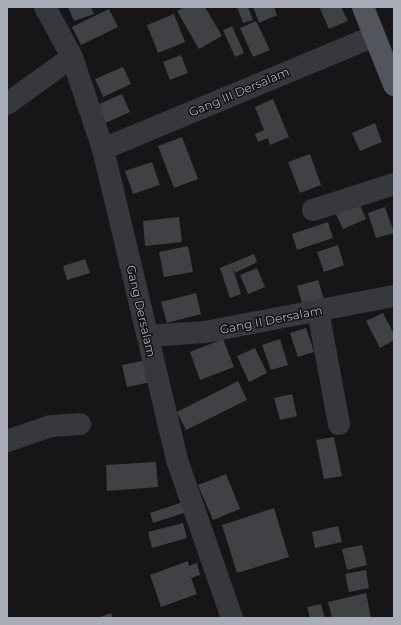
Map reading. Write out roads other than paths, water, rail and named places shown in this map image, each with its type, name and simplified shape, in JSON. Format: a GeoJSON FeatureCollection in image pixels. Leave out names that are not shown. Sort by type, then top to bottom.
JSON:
{"type":"FeatureCollection","features":[{"type":"Feature","properties":{"kind":"main road"},"geometry":{"type":"LineString","coordinates":[[363,7],[394,85]]}},
{"type":"Feature","properties":{"kind":"street","name":"Gang Dersalam"},"geometry":{"type":"LineString","coordinates":[[45,7],[72,57],[104,149],[177,460],[232,618]]}},
{"type":"Feature","properties":{"kind":"street","name":"Gang III Dersalam"},"geometry":{"type":"LineString","coordinates":[[104,149],[374,36]]}},
{"type":"Feature","properties":{"kind":"street"},"geometry":{"type":"LineString","coordinates":[[7,104],[72,57]]}},
{"type":"Feature","properties":{"kind":"street"},"geometry":{"type":"LineString","coordinates":[[314,210],[394,184]]}},
{"type":"Feature","properties":{"kind":"street","name":"Gang II Dersalam"},"geometry":{"type":"LineString","coordinates":[[148,336],[205,332],[394,296]]}},
{"type":"Feature","properties":{"kind":"street"},"geometry":{"type":"LineString","coordinates":[[318,311],[339,424]]}},
{"type":"Feature","properties":{"kind":"street"},"geometry":{"type":"LineString","coordinates":[[7,441],[52,426],[80,424]]}}]}
